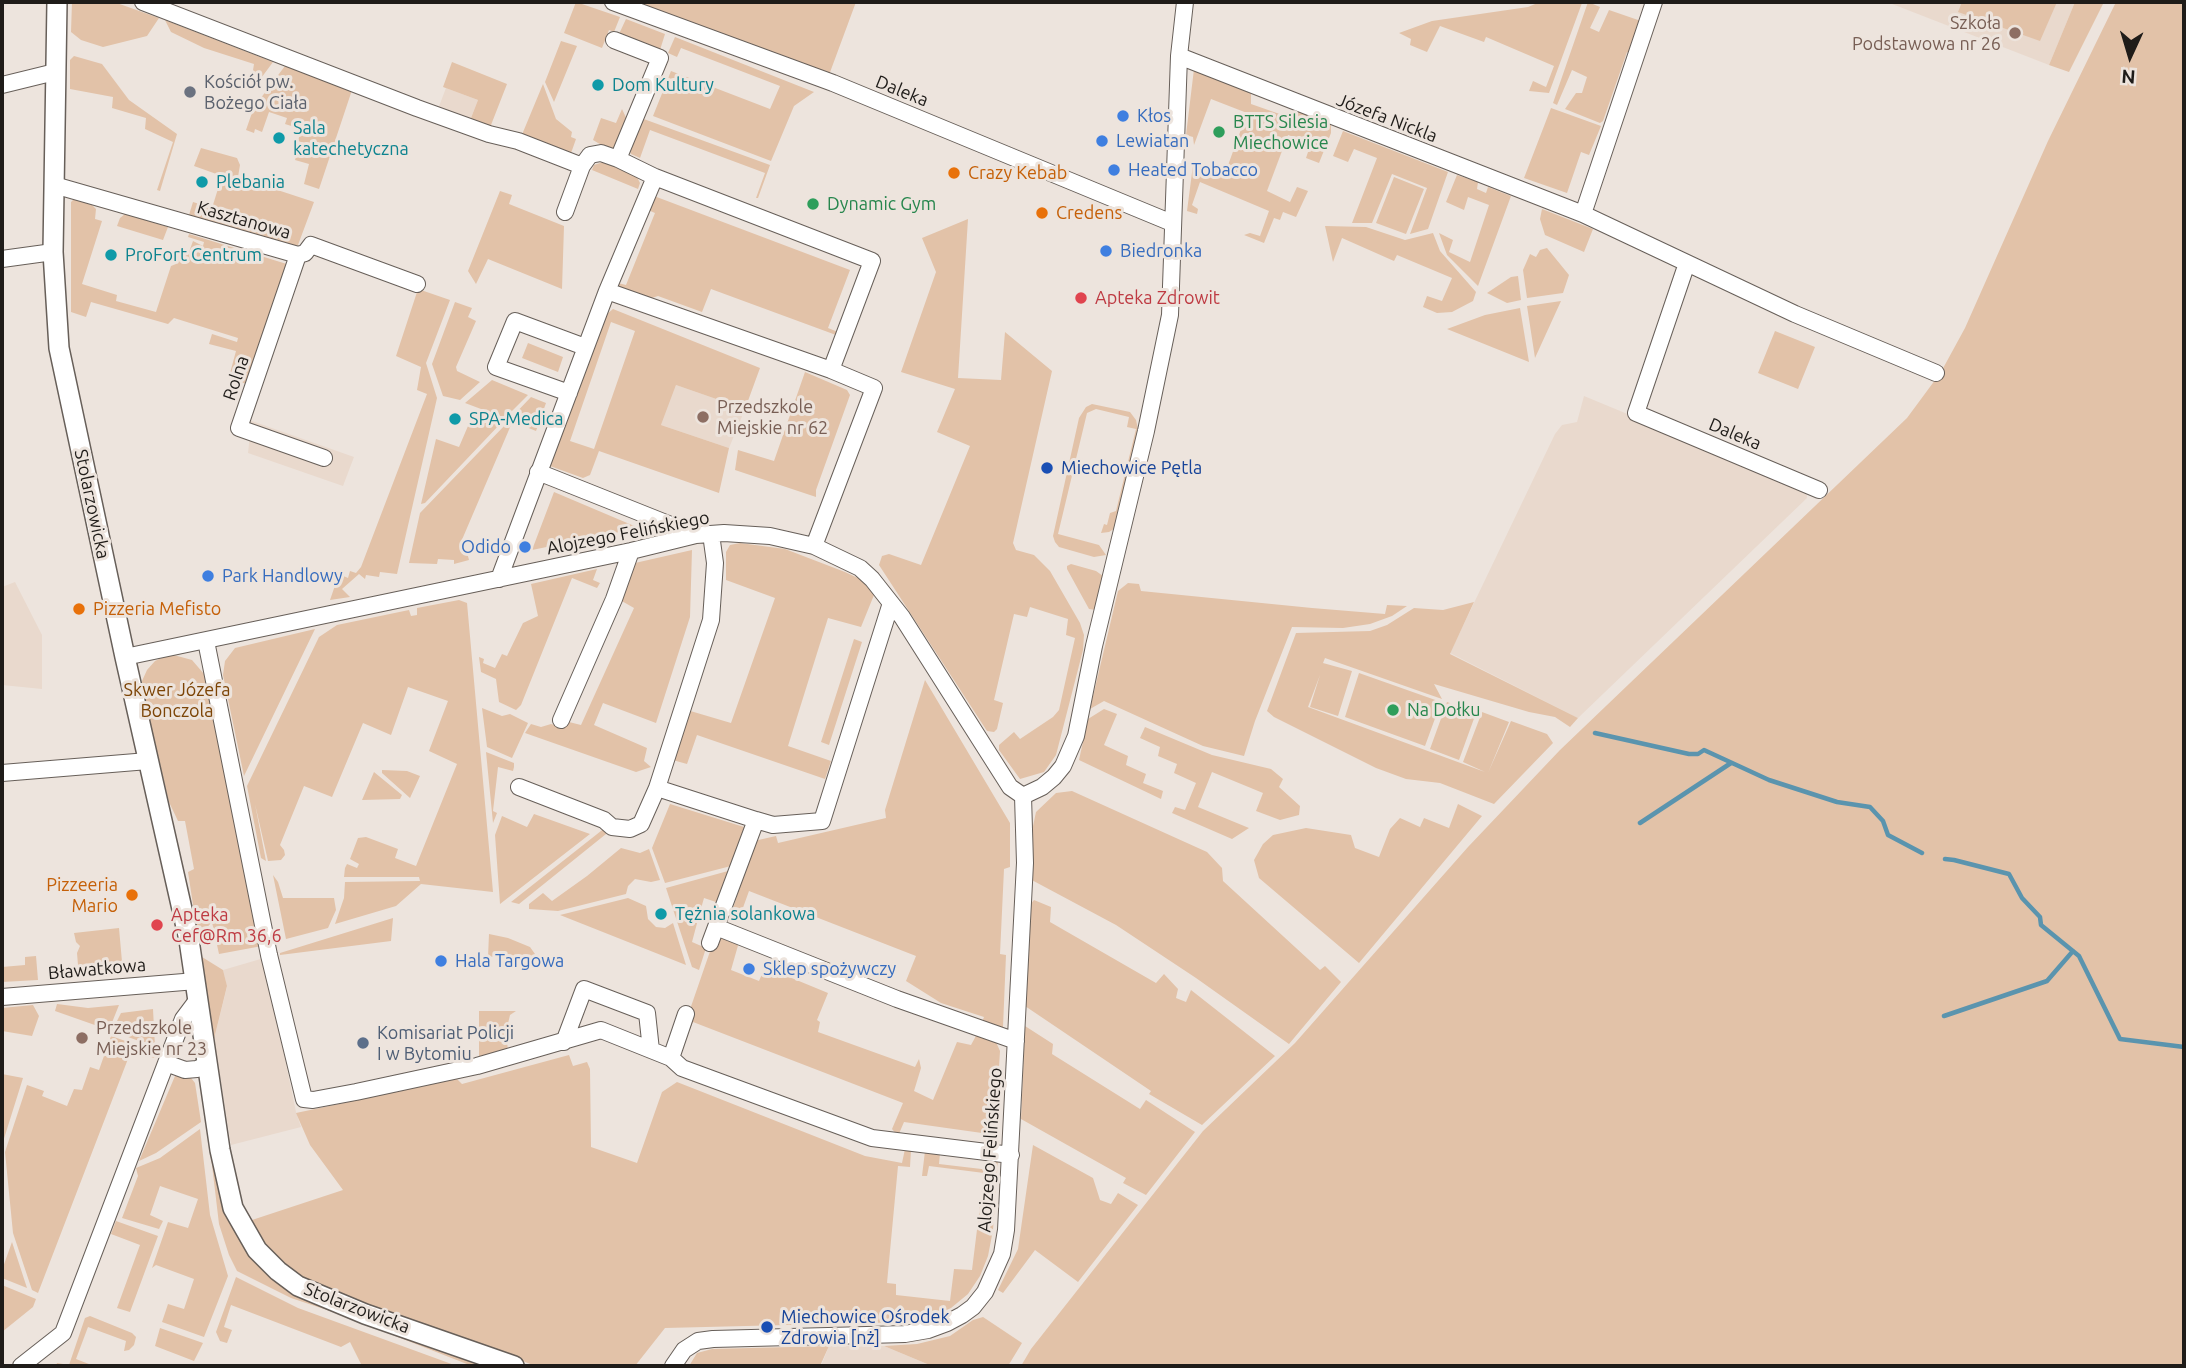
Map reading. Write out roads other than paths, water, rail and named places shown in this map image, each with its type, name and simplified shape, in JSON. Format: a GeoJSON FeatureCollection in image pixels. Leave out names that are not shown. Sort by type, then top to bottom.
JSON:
{"type":"FeatureCollection","features":[{"type":"Feature","properties":{"kind":"street","name":"Stolarzowicka"},"geometry":{"type":"LineString","coordinates":[[57,2],[53,252],[59,348],[174,870],[197,990],[226,1188],[241,1226],[265,1259],[298,1286],[329,1300],[514,1366]]}},
{"type":"Feature","properties":{"kind":"street"},"geometry":{"type":"LineString","coordinates":[[143,2],[416,108],[489,134],[518,141],[582,166]]}},
{"type":"Feature","properties":{"kind":"street","name":"Daleka"},"geometry":{"type":"LineString","coordinates":[[613,2],[833,83],[1172,223]]}},
{"type":"Feature","properties":{"kind":"street"},"geometry":{"type":"LineString","coordinates":[[1023,796],[1042,787],[1054,777],[1063,766],[1076,736],[1170,315],[1179,56],[1185,2]]}},
{"type":"Feature","properties":{"kind":"street"},"geometry":{"type":"LineString","coordinates":[[1583,214],[1654,2]]}},
{"type":"Feature","properties":{"kind":"street"},"geometry":{"type":"LineString","coordinates":[[614,40],[660,58],[618,159]]}},
{"type":"Feature","properties":{"kind":"street","name":"Józefa Nickla"},"geometry":{"type":"LineString","coordinates":[[1179,56],[1583,214],[1795,314],[1936,373]]}},
{"type":"Feature","properties":{"kind":"street"},"geometry":{"type":"LineString","coordinates":[[2,85],[55,72]]}},
{"type":"Feature","properties":{"kind":"street"},"geometry":{"type":"LineString","coordinates":[[565,212],[582,166],[590,155],[601,153],[655,177],[872,261],[831,370]]}},
{"type":"Feature","properties":{"kind":"street"},"geometry":{"type":"LineString","coordinates":[[499,579],[585,347],[655,177]]}},
{"type":"Feature","properties":{"kind":"street","name":"Kasztanowa"},"geometry":{"type":"LineString","coordinates":[[54,185],[298,255],[305,253],[311,245],[417,284]]}},
{"type":"Feature","properties":{"kind":"street"},"geometry":{"type":"LineString","coordinates":[[2,259],[53,252]]}},
{"type":"Feature","properties":{"kind":"street","name":"Rolna"},"geometry":{"type":"LineString","coordinates":[[298,255],[239,428],[324,458]]}},
{"type":"Feature","properties":{"kind":"street","name":"Daleka"},"geometry":{"type":"LineString","coordinates":[[1688,263],[1636,413],[1819,490]]}},
{"type":"Feature","properties":{"kind":"street"},"geometry":{"type":"LineString","coordinates":[[607,291],[831,370],[874,388],[814,546]]}},
{"type":"Feature","properties":{"kind":"street"},"geometry":{"type":"LineString","coordinates":[[569,393],[496,367],[515,321],[585,347]]}},
{"type":"Feature","properties":{"kind":"street"},"geometry":{"type":"LineString","coordinates":[[519,788],[604,820],[612,827],[630,829],[641,824],[657,788],[711,620],[715,563],[703,535],[538,472]]}},
{"type":"Feature","properties":{"kind":"street","name":"Alojzego Felińskiego"},"geometry":{"type":"LineString","coordinates":[[125,657],[703,535],[770,536],[814,546],[860,568],[891,603],[1010,787],[1023,796],[1025,847],[1011,1155],[1002,1254],[985,1292],[972,1307],[947,1323],[905,1334],[723,1338],[698,1341],[684,1349],[673,1366]]}},
{"type":"Feature","properties":{"kind":"street"},"geometry":{"type":"LineString","coordinates":[[561,720],[614,599],[631,551]]}},
{"type":"Feature","properties":{"kind":"street"},"geometry":{"type":"LineString","coordinates":[[657,788],[773,825],[822,821],[891,603]]}},
{"type":"Feature","properties":{"kind":"street"},"geometry":{"type":"LineString","coordinates":[[206,641],[269,955],[303,1099],[313,1101],[477,1066],[601,1030],[671,1058],[682,1068],[872,1138],[1011,1155]]}},
{"type":"Feature","properties":{"kind":"street"},"geometry":{"type":"LineString","coordinates":[[2,773],[148,761]]}},
{"type":"Feature","properties":{"kind":"street"},"geometry":{"type":"LineString","coordinates":[[710,943],[756,820]]}},
{"type":"Feature","properties":{"kind":"street"},"geometry":{"type":"LineString","coordinates":[[716,927],[897,999],[1016,1041]]}},
{"type":"Feature","properties":{"kind":"street"},"geometry":{"type":"LineString","coordinates":[[564,1042],[584,989],[647,1013],[651,1050]]}},
{"type":"Feature","properties":{"kind":"street"},"geometry":{"type":"LineString","coordinates":[[21,1366],[63,1333],[166,1063],[197,990]]}},
{"type":"Feature","properties":{"kind":"street","name":"Bławatkowa"},"geometry":{"type":"LineString","coordinates":[[2,997],[197,990]]}},
{"type":"Feature","properties":{"kind":"street"},"geometry":{"type":"LineString","coordinates":[[671,1058],[686,1014]]}},
{"type":"Feature","properties":{"kind":"street"},"geometry":{"type":"LineString","coordinates":[[166,1063],[185,1070],[208,1064]]}},
{"type":"Feature","properties":{"kind":"waterway"},"geometry":{"type":"LineString","coordinates":[[1595,733],[1689,754],[1698,754],[1704,750],[1769,780],[1837,802],[1870,807],[1883,821],[1888,835],[1922,853]]}},
{"type":"Feature","properties":{"kind":"waterway"},"geometry":{"type":"LineString","coordinates":[[1640,823],[1731,763]]}},
{"type":"Feature","properties":{"kind":"waterway"},"geometry":{"type":"LineString","coordinates":[[1945,859],[2009,874],[2022,898],[2040,917],[2041,925],[2079,956],[2120,1039],[2184,1047]]}},
{"type":"Feature","properties":{"kind":"waterway"},"geometry":{"type":"LineString","coordinates":[[1944,1016],[2047,981],[2073,951]]}},
{"type":"Feature","properties":{"kind":"place","name":"Szkoła Podstawowa nr 26"},"geometry":{"type":"Point","coordinates":[2015,33]}},
{"type":"Feature","properties":{"kind":"place","name":"Dom Kultury"},"geometry":{"type":"Point","coordinates":[598,85]}},
{"type":"Feature","properties":{"kind":"place","name":"Kościół pw. Bożego Ciała"},"geometry":{"type":"Point","coordinates":[190,92]}},
{"type":"Feature","properties":{"kind":"place","name":"Kłos"},"geometry":{"type":"Point","coordinates":[1123,116]}},
{"type":"Feature","properties":{"kind":"place","name":"BTTS Silesia Miechowice"},"geometry":{"type":"Point","coordinates":[1219,132]}},
{"type":"Feature","properties":{"kind":"place","name":"Sala katechetyczna"},"geometry":{"type":"Point","coordinates":[279,138]}},
{"type":"Feature","properties":{"kind":"place","name":"Lewiatan"},"geometry":{"type":"Point","coordinates":[1102,141]}},
{"type":"Feature","properties":{"kind":"place","name":"Heated Tobacco"},"geometry":{"type":"Point","coordinates":[1114,170]}},
{"type":"Feature","properties":{"kind":"place","name":"Crazy Kebab"},"geometry":{"type":"Point","coordinates":[954,173]}},
{"type":"Feature","properties":{"kind":"place","name":"Plebania"},"geometry":{"type":"Point","coordinates":[202,182]}},
{"type":"Feature","properties":{"kind":"place","name":"Dynamic Gym"},"geometry":{"type":"Point","coordinates":[813,204]}},
{"type":"Feature","properties":{"kind":"place","name":"Credens"},"geometry":{"type":"Point","coordinates":[1042,213]}},
{"type":"Feature","properties":{"kind":"place","name":"Biedronka"},"geometry":{"type":"Point","coordinates":[1106,251]}},
{"type":"Feature","properties":{"kind":"place","name":"ProFort Centrum"},"geometry":{"type":"Point","coordinates":[111,255]}},
{"type":"Feature","properties":{"kind":"place","name":"Apteka Zdrowit"},"geometry":{"type":"Point","coordinates":[1081,298]}},
{"type":"Feature","properties":{"kind":"place","name":"Przedszkole Miejskie nr 62"},"geometry":{"type":"Point","coordinates":[703,417]}},
{"type":"Feature","properties":{"kind":"place","name":"SPA-Medica"},"geometry":{"type":"Point","coordinates":[455,419]}},
{"type":"Feature","properties":{"kind":"place","name":"Miechowice Pętla"},"geometry":{"type":"Point","coordinates":[1047,468]}},
{"type":"Feature","properties":{"kind":"place","name":"Odido"},"geometry":{"type":"Point","coordinates":[525,547]}},
{"type":"Feature","properties":{"kind":"place","name":"Park Handlowy"},"geometry":{"type":"Point","coordinates":[208,576]}},
{"type":"Feature","properties":{"kind":"place","name":"Pizzeria Mefisto"},"geometry":{"type":"Point","coordinates":[79,609]}},
{"type":"Feature","properties":{"kind":"place","name":"Na Dołku"},"geometry":{"type":"Point","coordinates":[1393,710]}},
{"type":"Feature","properties":{"kind":"place","name":"Pizzeeria Mario"},"geometry":{"type":"Point","coordinates":[132,895]}},
{"type":"Feature","properties":{"kind":"place","name":"Tężnia solankowa"},"geometry":{"type":"Point","coordinates":[661,914]}},
{"type":"Feature","properties":{"kind":"place","name":"Apteka Cef@Rm 36,6"},"geometry":{"type":"Point","coordinates":[157,925]}},
{"type":"Feature","properties":{"kind":"place","name":"Hala Targowa"},"geometry":{"type":"Point","coordinates":[441,961]}},
{"type":"Feature","properties":{"kind":"place","name":"Sklep spożywczy"},"geometry":{"type":"Point","coordinates":[749,969]}},
{"type":"Feature","properties":{"kind":"place","name":"Przedszkole Miejskie nr 23"},"geometry":{"type":"Point","coordinates":[82,1038]}},
{"type":"Feature","properties":{"kind":"place","name":"Komisariat Policji I w Bytomiu"},"geometry":{"type":"Point","coordinates":[363,1043]}},
{"type":"Feature","properties":{"kind":"place","name":"Miechowice Ośrodek Zdrowia [nż]"},"geometry":{"type":"Point","coordinates":[767,1327]}},
{"type":"Feature","properties":{"kind":"park label","name":"Skwer Józefa Bonczola"},"geometry":{"type":"Point","coordinates":[177,700]}}]}
